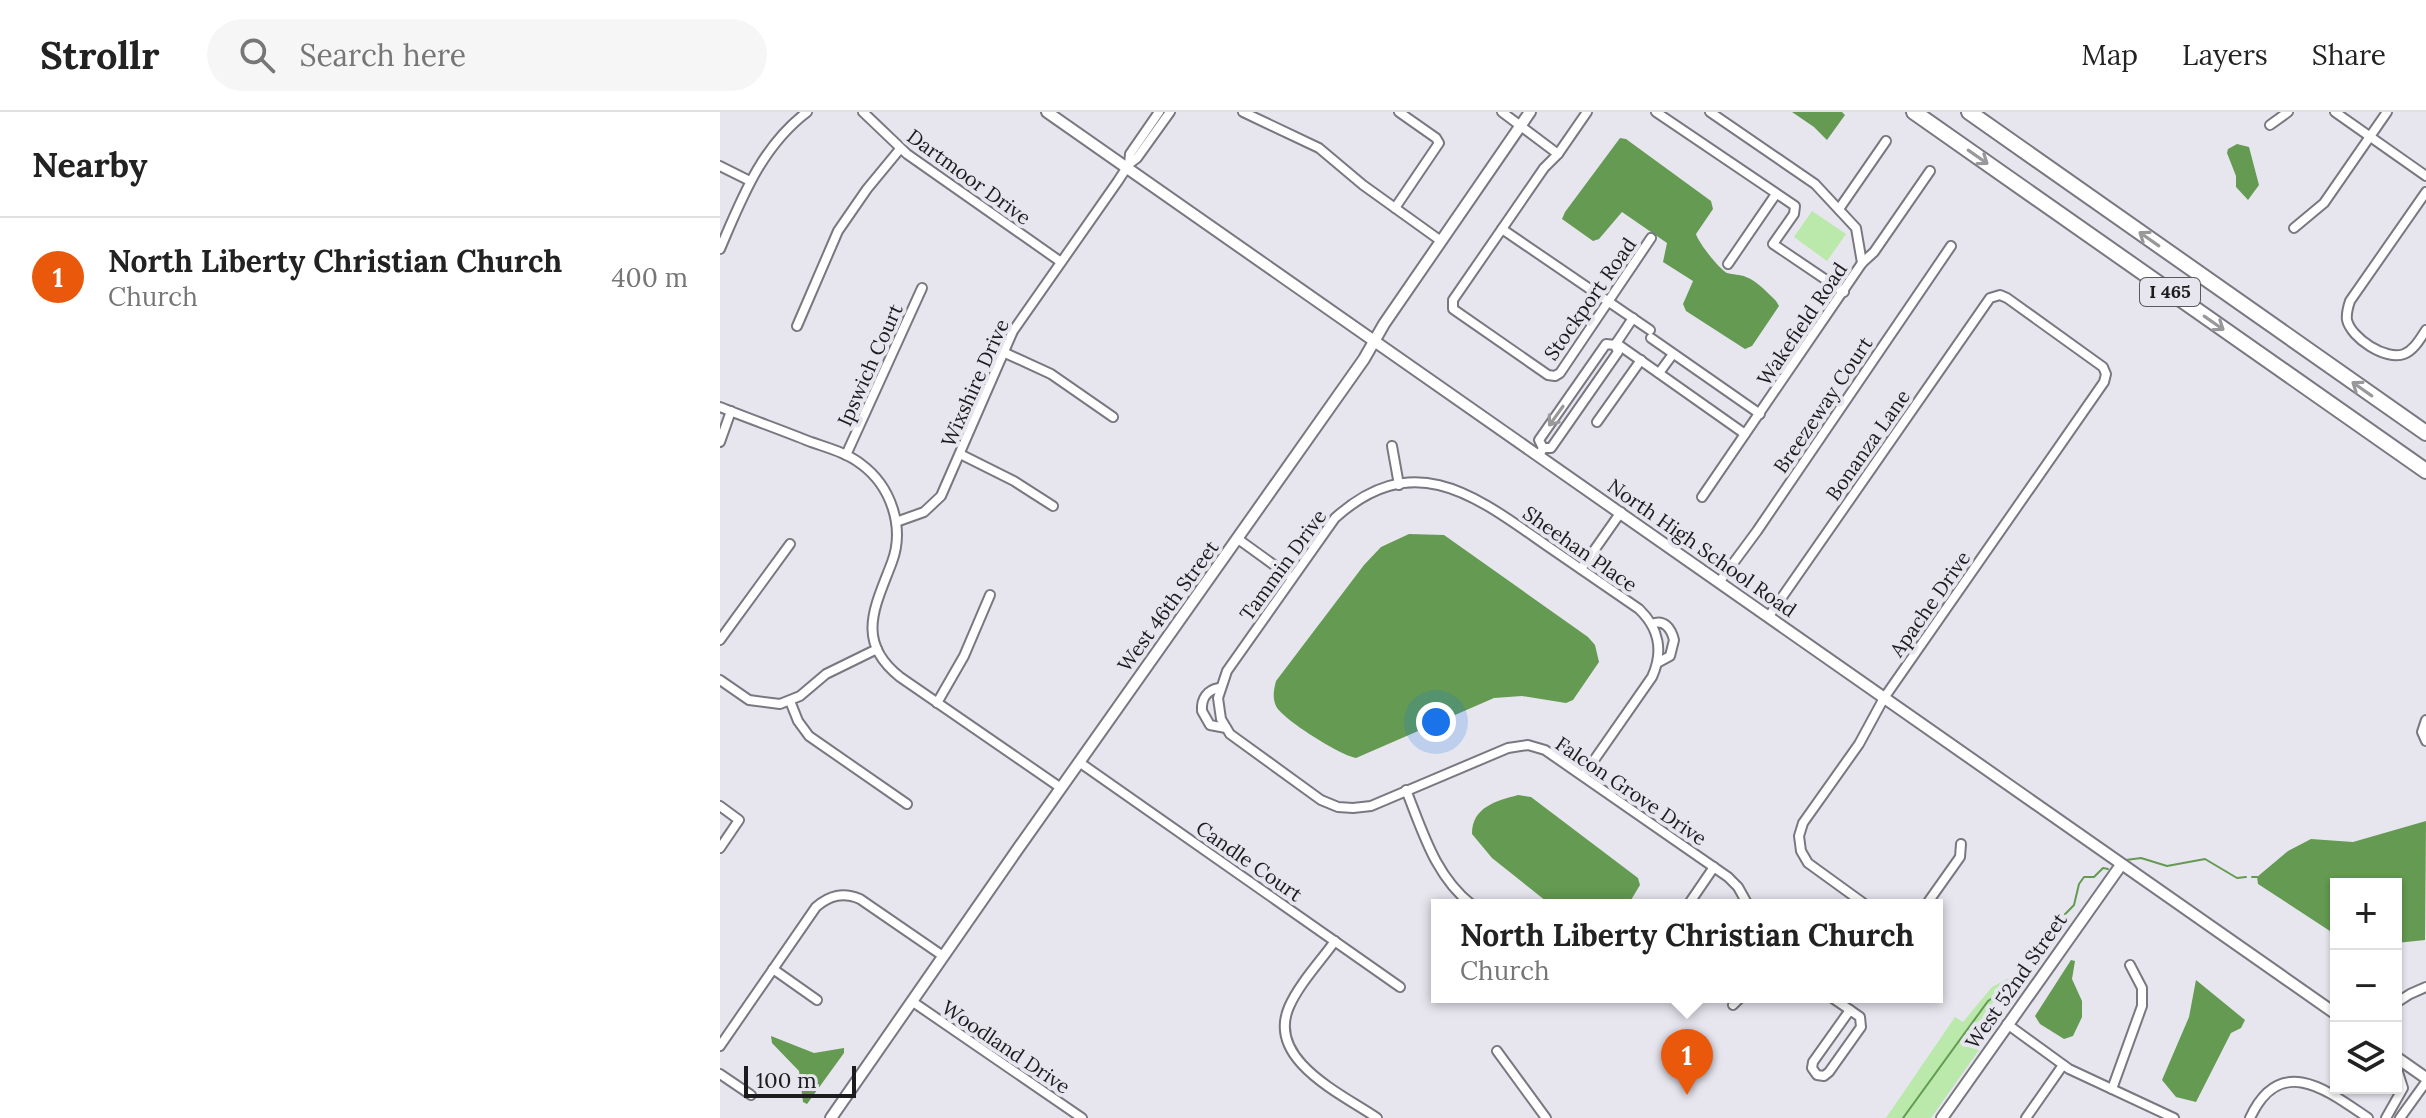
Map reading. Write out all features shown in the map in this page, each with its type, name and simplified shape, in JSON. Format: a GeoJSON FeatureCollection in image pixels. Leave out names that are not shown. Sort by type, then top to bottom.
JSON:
{"type":"FeatureCollection","features":[{"type":"Feature","properties":{"kind":"highway","name":"I 465"},"geometry":{"type":"LineString","coordinates":[[1914,112],[2426,471]]}},
{"type":"Feature","properties":{"kind":"highway","name":"I 465"},"geometry":{"type":"LineString","coordinates":[[1969,112],[2426,433]]}},
{"type":"Feature","properties":{"kind":"street","name":"Dartmoor Drive"},"geometry":{"type":"LineString","coordinates":[[863,112],[900,149],[1061,262]]}},
{"type":"Feature","properties":{"kind":"street","name":"North High School Road"},"geometry":{"type":"LineString","coordinates":[[1047,112],[1375,341],[1541,452],[1884,698],[2330,1010]]}},
{"type":"Feature","properties":{"kind":"street","name":"Wixshire Drive"},"geometry":{"type":"LineString","coordinates":[[1128,166],[1130,154],[1159,112]]}},
{"type":"Feature","properties":{"kind":"street","name":"Wixshire Drive"},"geometry":{"type":"LineString","coordinates":[[896,522],[914,517],[935,504],[946,486],[1003,352],[1024,314],[1128,166],[1170,112]]}},
{"type":"Feature","properties":{"kind":"street"},"geometry":{"type":"LineString","coordinates":[[1243,112],[1319,148],[1363,185],[1441,241]]}},
{"type":"Feature","properties":{"kind":"street"},"geometry":{"type":"LineString","coordinates":[[1395,208],[1439,143],[1399,112]]}},
{"type":"Feature","properties":{"kind":"street"},"geometry":{"type":"LineString","coordinates":[[1502,112],[1558,154]]}},
{"type":"Feature","properties":{"kind":"street","name":"West 46th Street"},"geometry":{"type":"LineString","coordinates":[[831,1118],[1238,539],[1530,112]]}},
{"type":"Feature","properties":{"kind":"street"},"geometry":{"type":"LineString","coordinates":[[1587,112],[1502,229],[1633,318],[1673,354],[1760,414]]}},
{"type":"Feature","properties":{"kind":"street"},"geometry":{"type":"LineString","coordinates":[[1656,112],[1796,210],[1773,244],[1844,292]]}},
{"type":"Feature","properties":{"kind":"street"},"geometry":{"type":"LineString","coordinates":[[1710,112],[1815,184],[1856,229],[1862,263]]}},
{"type":"Feature","properties":{"kind":"street"},"geometry":{"type":"LineString","coordinates":[[2270,125],[2288,112]]}},
{"type":"Feature","properties":{"kind":"street"},"geometry":{"type":"LineString","coordinates":[[2335,112],[2426,176]]}},
{"type":"Feature","properties":{"kind":"street"},"geometry":{"type":"LineString","coordinates":[[2294,228],[2324,203],[2387,112]]}},
{"type":"Feature","properties":{"kind":"street"},"geometry":{"type":"LineString","coordinates":[[720,249],[750,181],[777,140],[800,114]]}},
{"type":"Feature","properties":{"kind":"street"},"geometry":{"type":"LineString","coordinates":[[1839,209],[1886,141]]}},
{"type":"Feature","properties":{"kind":"street"},"geometry":{"type":"LineString","coordinates":[[797,326],[838,231],[900,149]]}},
{"type":"Feature","properties":{"kind":"street"},"geometry":{"type":"LineString","coordinates":[[720,166],[750,181]]}},
{"type":"Feature","properties":{"kind":"street","name":"Wakefield Road"},"geometry":{"type":"LineString","coordinates":[[1702,497],[1862,263],[1874,252],[1930,171]]}},
{"type":"Feature","properties":{"kind":"street"},"geometry":{"type":"LineString","coordinates":[[2426,192],[2349,303],[2349,324],[2353,331],[2388,355],[2402,355],[2413,348],[2426,330]]}},
{"type":"Feature","properties":{"kind":"street"},"geometry":{"type":"LineString","coordinates":[[1728,264],[1776,194]]}},
{"type":"Feature","properties":{"kind":"street","name":"Stockport Road"},"geometry":{"type":"LineString","coordinates":[[1502,229],[1453,300],[1452,306],[1456,312],[1548,375],[1555,376],[1651,238]]}},
{"type":"Feature","properties":{"kind":"street","name":"Breezeway Court"},"geometry":{"type":"LineString","coordinates":[[1720,581],[1951,246]]}},
{"type":"Feature","properties":{"kind":"street","name":"Ipswich Court"},"geometry":{"type":"LineString","coordinates":[[846,455],[922,288]]}},
{"type":"Feature","properties":{"kind":"street","name":"Bonanza Lane"},"geometry":{"type":"LineString","coordinates":[[1769,616],[1986,301],[1996,295],[2004,296],[2099,362],[2106,374]]}},
{"type":"Feature","properties":{"kind":"street"},"geometry":{"type":"LineString","coordinates":[[1633,318],[1616,344],[1618,352],[1551,448],[1541,452],[1539,440],[1606,344],[1616,344],[1641,360],[1745,434]]}},
{"type":"Feature","properties":{"kind":"street"},"geometry":{"type":"LineString","coordinates":[[1003,352],[1051,374],[1113,417]]}},
{"type":"Feature","properties":{"kind":"street"},"geometry":{"type":"LineString","coordinates":[[1659,373],[1673,354]]}},
{"type":"Feature","properties":{"kind":"street"},"geometry":{"type":"LineString","coordinates":[[1597,422],[1641,360]]}},
{"type":"Feature","properties":{"kind":"street","name":"Apache Drive"},"geometry":{"type":"LineString","coordinates":[[1858,899],[1805,859],[1799,844],[1802,826],[1859,744],[1884,698],[2104,382],[2106,374]]}},
{"type":"Feature","properties":{"kind":"street"},"geometry":{"type":"LineString","coordinates":[[1572,393],[1584,401]]}},
{"type":"Feature","properties":{"kind":"street"},"geometry":{"type":"LineString","coordinates":[[720,407],[846,455],[861,463],[879,480],[888,495],[896,522],[895,550],[873,611],[872,628],[877,649],[894,673],[1061,788]]}},
{"type":"Feature","properties":{"kind":"street"},"geometry":{"type":"LineString","coordinates":[[720,442],[731,411]]}},
{"type":"Feature","properties":{"kind":"street"},"geometry":{"type":"LineString","coordinates":[[1392,446],[1399,485]]}},
{"type":"Feature","properties":{"kind":"street"},"geometry":{"type":"LineString","coordinates":[[960,454],[1014,481],[1053,506]]}},
{"type":"Feature","properties":{"kind":"street","name":"Tammin Drive"},"geometry":{"type":"LineString","coordinates":[[1219,688],[1227,671],[1326,529],[1366,496],[1399,485],[1444,485],[1486,503]]}},
{"type":"Feature","properties":{"kind":"street","name":"Sheehan Place"},"geometry":{"type":"LineString","coordinates":[[1486,503],[1639,609],[1652,624],[1662,623],[1670,629],[1673,649],[1669,657],[1659,662]]}},
{"type":"Feature","properties":{"kind":"street"},"geometry":{"type":"LineString","coordinates":[[1581,569],[1621,512]]}},
{"type":"Feature","properties":{"kind":"street"},"geometry":{"type":"LineString","coordinates":[[1238,539],[1292,578]]}},
{"type":"Feature","properties":{"kind":"street"},"geometry":{"type":"LineString","coordinates":[[720,640],[790,544]]}},
{"type":"Feature","properties":{"kind":"street"},"geometry":{"type":"LineString","coordinates":[[937,703],[964,656],[990,595]]}},
{"type":"Feature","properties":{"kind":"street"},"geometry":{"type":"LineString","coordinates":[[1583,776],[1652,677],[1659,662],[1652,624]]}},
{"type":"Feature","properties":{"kind":"street"},"geometry":{"type":"LineString","coordinates":[[720,680],[743,697],[776,704],[790,701],[808,691],[826,674],[877,649]]}},
{"type":"Feature","properties":{"kind":"street"},"geometry":{"type":"LineString","coordinates":[[1219,688],[1219,712],[1226,728]]}},
{"type":"Feature","properties":{"kind":"street","name":"Falcon Grove Drive"},"geometry":{"type":"LineString","coordinates":[[1219,688],[1213,689],[1205,697],[1202,711],[1206,721],[1212,726],[1226,728],[1238,741],[1325,802],[1335,806],[1364,807],[1508,748],[1524,745],[1545,750],[1714,867],[1737,886],[1745,899]]}},
{"type":"Feature","properties":{"kind":"street"},"geometry":{"type":"LineString","coordinates":[[790,701],[798,721],[809,736],[907,804]]}},
{"type":"Feature","properties":{"kind":"street"},"geometry":{"type":"LineString","coordinates":[[2426,720],[2422,729],[2426,741]]}},
{"type":"Feature","properties":{"kind":"street","name":"Candle Court"},"geometry":{"type":"LineString","coordinates":[[1079,762],[1400,987]]}},
{"type":"Feature","properties":{"kind":"street"},"geometry":{"type":"LineString","coordinates":[[1406,790],[1439,869],[1465,899]]}},
{"type":"Feature","properties":{"kind":"street"},"geometry":{"type":"LineString","coordinates":[[720,806],[739,820],[720,848]]}},
{"type":"Feature","properties":{"kind":"street"},"geometry":{"type":"LineString","coordinates":[[1930,899],[1960,857],[1961,844]]}},
{"type":"Feature","properties":{"kind":"street","name":"West 52nd Street"},"geometry":{"type":"LineString","coordinates":[[1942,1118],[2121,865]]}},
{"type":"Feature","properties":{"kind":"street"},"geometry":{"type":"LineString","coordinates":[[1692,899],[1714,867]]}},
{"type":"Feature","properties":{"kind":"street"},"geometry":{"type":"LineString","coordinates":[[720,1046],[816,907],[827,899],[838,895],[860,899],[943,956]]}},
{"type":"Feature","properties":{"kind":"street"},"geometry":{"type":"LineString","coordinates":[[1335,941],[1289,1007],[1285,1024],[1287,1042],[1301,1066],[1377,1118]]}},
{"type":"Feature","properties":{"kind":"street"},"geometry":{"type":"LineString","coordinates":[[2112,1089],[2142,1006],[2142,988],[2130,965]]}},
{"type":"Feature","properties":{"kind":"street"},"geometry":{"type":"LineString","coordinates":[[773,969],[817,1000]]}},
{"type":"Feature","properties":{"kind":"street"},"geometry":{"type":"LineString","coordinates":[[2402,999],[2426,987]]}},
{"type":"Feature","properties":{"kind":"street","name":"Woodland Drive"},"geometry":{"type":"LineString","coordinates":[[913,1002],[1082,1118]]}},
{"type":"Feature","properties":{"kind":"street"},"geometry":{"type":"LineString","coordinates":[[1840,1003],[1850,1010],[1860,1017],[1861,1027],[1829,1072],[1824,1076],[1817,1075],[1812,1068],[1813,1062],[1850,1010]]}},
{"type":"Feature","properties":{"kind":"street"},"geometry":{"type":"LineString","coordinates":[[2007,1024],[2063,1065],[2174,1118]]}},
{"type":"Feature","properties":{"kind":"street"},"geometry":{"type":"LineString","coordinates":[[1497,1051],[1546,1118]]}},
{"type":"Feature","properties":{"kind":"street"},"geometry":{"type":"LineString","coordinates":[[2400,1118],[2426,1080],[2402,1062]]}},
{"type":"Feature","properties":{"kind":"street"},"geometry":{"type":"LineString","coordinates":[[2026,1118],[2063,1065]]}},
{"type":"Feature","properties":{"kind":"street"},"geometry":{"type":"LineString","coordinates":[[720,1074],[751,1095]]}},
{"type":"Feature","properties":{"kind":"street"},"geometry":{"type":"LineString","coordinates":[[2250,1118],[2256,1105],[2268,1093],[2281,1086],[2301,1082],[2326,1089],[2368,1118]]}},
{"type":"Feature","properties":{"kind":"street"},"geometry":{"type":"LineString","coordinates":[[2386,1118],[2400,1094]]}},
{"type":"Feature","properties":{"kind":"shaded area"},"geometry":{"type":"Polygon","coordinates":[[[1792,112],[1842,112],[1845,115],[1827,140],[1792,112]]]}},
{"type":"Feature","properties":{"kind":"shaded area"},"geometry":{"type":"Polygon","coordinates":[[[1620,138],[1626,139],[1711,201],[1713,209],[1696,234],[1701,243],[1723,271],[1750,279],[1776,301],[1779,306],[1752,346],[1745,349],[1686,311],[1683,304],[1693,281],[1663,262],[1667,243],[1622,212],[1599,239],[1593,241],[1562,219],[1620,138]]]}},
{"type":"Feature","properties":{"kind":"shaded area"},"geometry":{"type":"Polygon","coordinates":[[[2237,144],[2249,147],[2259,185],[2248,200],[2236,187],[2236,176],[2227,153],[2237,144]]]}},
{"type":"Feature","properties":{"kind":"shaded area"},"geometry":{"type":"Polygon","coordinates":[[[1812,211],[1846,234],[1827,261],[1794,237],[1812,211]]]}},
{"type":"Feature","properties":{"kind":"shaded area"},"geometry":{"type":"Polygon","coordinates":[[[1409,534],[1444,535],[1588,637],[1595,645],[1599,662],[1573,700],[1566,703],[1522,696],[1494,698],[1356,758],[1312,736],[1281,712],[1274,699],[1276,681],[1364,565],[1381,547],[1409,534]]]}},
{"type":"Feature","properties":{"kind":"shaded area"},"geometry":{"type":"Polygon","coordinates":[[[1518,795],[1531,797],[1638,878],[1640,885],[1632,899],[1543,899],[1492,858],[1472,834],[1476,817],[1494,803],[1518,795]]]}},
{"type":"Feature","properties":{"kind":"shaded area"},"geometry":{"type":"Polygon","coordinates":[[[2426,821],[2425,940],[2402,942],[2402,878],[2330,878],[2330,931],[2258,884],[2257,877],[2288,851],[2311,839],[2353,842],[2426,821]]]}},
{"type":"Feature","properties":{"kind":"shaded area"},"geometry":{"type":"Polygon","coordinates":[[[2071,960],[2075,961],[2072,979],[2082,1001],[2082,1017],[2073,1036],[2064,1039],[2040,1024],[2035,1016],[2071,960]]]}},
{"type":"Feature","properties":{"kind":"shaded area"},"geometry":{"type":"Polygon","coordinates":[[[2009,978],[1989,1015],[1984,1043],[1931,1118],[1886,1118],[1955,1017],[1963,1022],[1992,987],[2009,978]]]}},
{"type":"Feature","properties":{"kind":"shaded area"},"geometry":{"type":"Polygon","coordinates":[[[2196,980],[2245,1020],[2241,1028],[2231,1033],[2196,1102],[2176,1097],[2162,1080],[2189,1017],[2196,980]]]}},
{"type":"Feature","properties":{"kind":"shaded area"},"geometry":{"type":"Polygon","coordinates":[[[771,1036],[814,1053],[844,1048],[844,1053],[807,1104],[803,1102],[799,1071],[772,1043],[771,1036]]]}},
{"type":"Feature","properties":{"kind":"waterway"},"geometry":{"type":"LineString","coordinates":[[2126,860],[2141,858],[2167,866],[2205,859],[2237,878],[2246,877]]}},
{"type":"Feature","properties":{"kind":"waterway"},"geometry":{"type":"LineString","coordinates":[[1903,1118],[1988,1001],[2020,980],[2032,967],[2046,934],[2074,905],[2084,877],[2094,877],[2103,868],[2108,869]]}},
{"type":"Feature","properties":{"kind":"waterway"},"geometry":{"type":"LineString","coordinates":[[2252,877],[2257,877]]}},
{"type":"Feature","properties":{"kind":"place","name":"North Liberty Christian Church"},"geometry":{"type":"Point","coordinates":[1687,1095]}}]}
